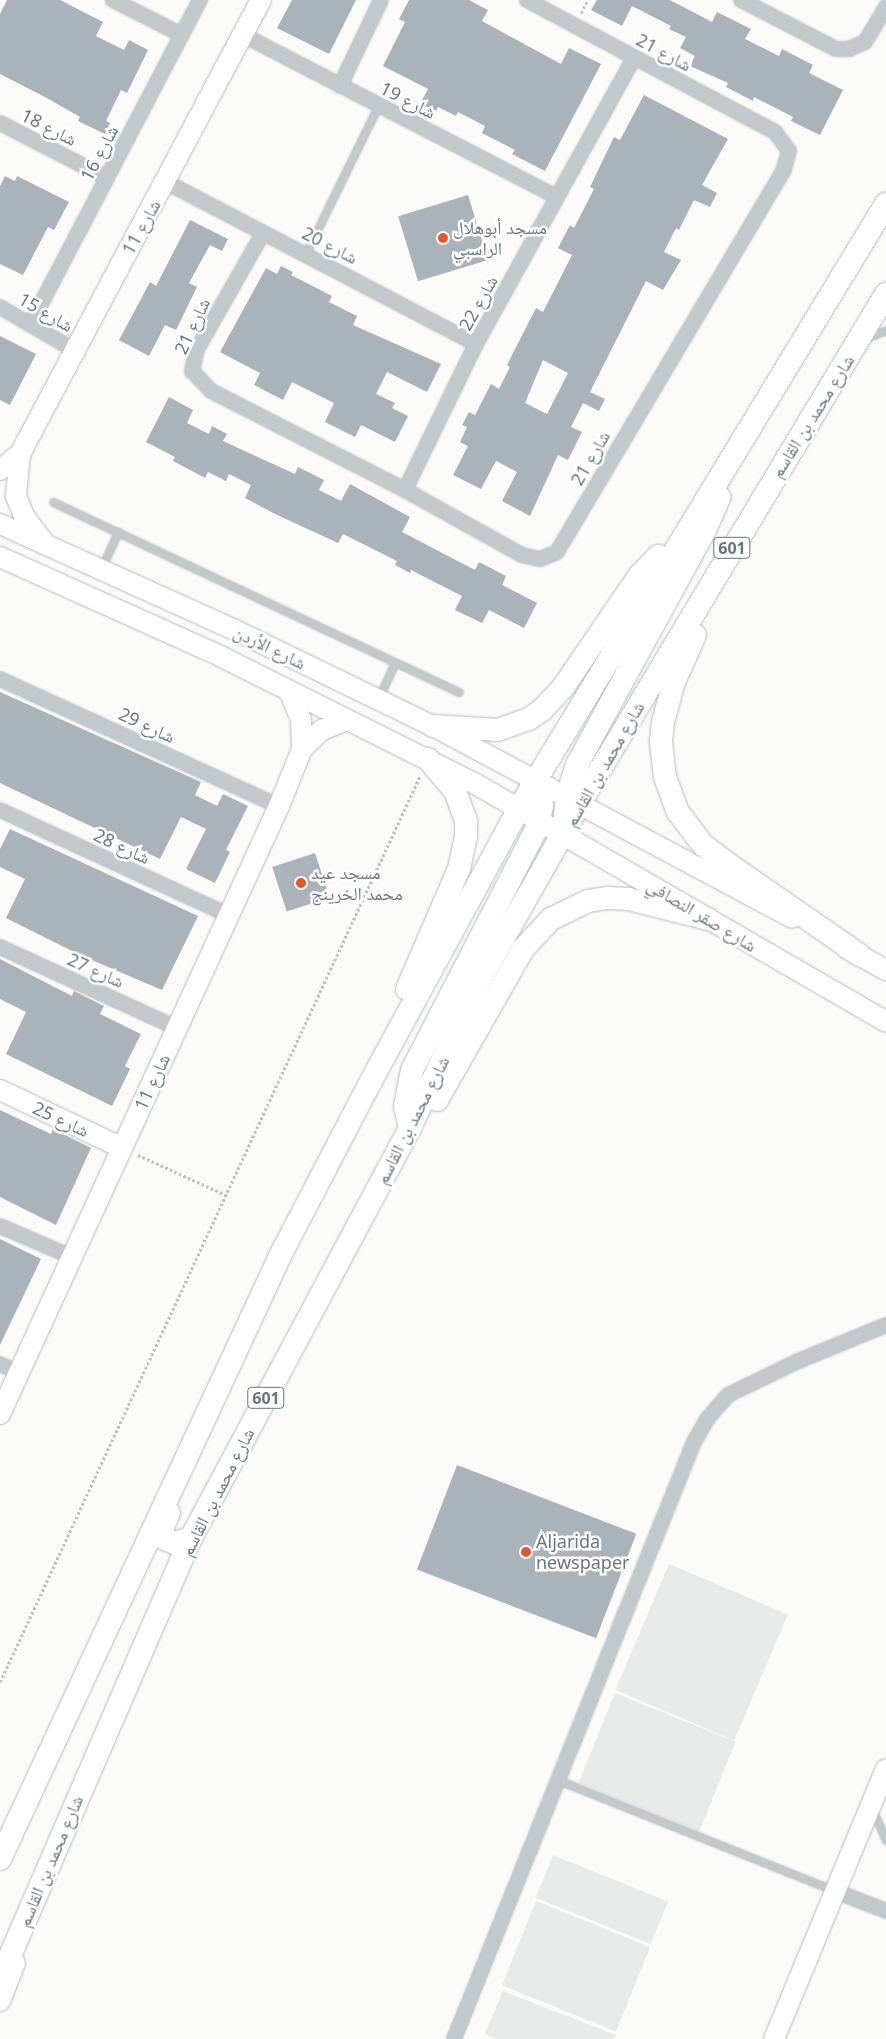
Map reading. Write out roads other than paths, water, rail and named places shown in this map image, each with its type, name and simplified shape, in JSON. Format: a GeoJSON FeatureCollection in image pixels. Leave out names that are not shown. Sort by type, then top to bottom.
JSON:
{"type":"FeatureCollection","features":[{"type":"Feature","properties":{"kind":"main road","name":"601"},"geometry":{"type":"LineString","coordinates":[[0,1859],[281,1254],[371,1081],[536,779],[679,540],[726,470],[886,204]]}},
{"type":"Feature","properties":{"kind":"main road","name":"شارع محمد بن القاسم"},"geometry":{"type":"LineString","coordinates":[[574,800],[886,294]]}},
{"type":"Feature","properties":{"kind":"main road"},"geometry":{"type":"LineString","coordinates":[[564,833],[574,800],[582,755],[715,511],[726,470]]}},
{"type":"Feature","properties":{"kind":"main road"},"geometry":{"type":"LineString","coordinates":[[762,496],[740,550],[692,640],[672,689],[661,741],[665,777],[678,812],[703,845],[860,955]]}},
{"type":"Feature","properties":{"kind":"main road"},"geometry":{"type":"LineString","coordinates":[[433,726],[482,731],[498,730],[521,722],[542,710],[564,686],[639,576],[679,540]]}},
{"type":"Feature","properties":{"kind":"main road"},"geometry":{"type":"LineString","coordinates":[[371,1081],[386,1037],[464,854],[466,821],[462,806],[446,778],[428,759]]}},
{"type":"Feature","properties":{"kind":"main road"},"geometry":{"type":"LineString","coordinates":[[409,1130],[406,1094],[412,1070],[540,819],[541,792],[536,779]]}},
{"type":"Feature","properties":{"kind":"main road","name":"شارع محمد بن القاسم"},"geometry":{"type":"LineString","coordinates":[[0,1979],[108,1724],[191,1538],[409,1130],[480,980],[564,833]]}},
{"type":"Feature","properties":{"kind":"main road"},"geometry":{"type":"LineString","coordinates":[[409,1130],[436,1102],[523,949],[551,919],[582,904],[608,898],[629,899],[708,919]]}},
{"type":"Feature","properties":{"kind":"main road"},"geometry":{"type":"LineString","coordinates":[[191,1538],[170,1542],[162,1533],[162,1528],[266,1316],[277,1286],[281,1254]]}},
{"type":"Feature","properties":{"kind":"street"},"geometry":{"type":"LineString","coordinates":[[113,0],[182,35]]}},
{"type":"Feature","properties":{"kind":"street","name":"شارع 16"},"geometry":{"type":"LineString","coordinates":[[31,323],[200,0]]}},
{"type":"Feature","properties":{"kind":"street","name":"شارع 11"},"geometry":{"type":"LineString","coordinates":[[46,545],[24,516],[16,496],[20,454],[261,0]]}},
{"type":"Feature","properties":{"kind":"street"},"geometry":{"type":"LineString","coordinates":[[340,86],[381,0]]}},
{"type":"Feature","properties":{"kind":"street","name":"شارع 21"},"geometry":{"type":"LineString","coordinates":[[263,233],[198,349],[192,371],[211,391],[405,490],[522,555],[540,559],[557,552],[783,172],[789,151],[775,132],[527,0]]}},
{"type":"Feature","properties":{"kind":"street"},"geometry":{"type":"LineString","coordinates":[[741,0],[836,49],[849,49],[865,42],[886,8]]}},
{"type":"Feature","properties":{"kind":"street","name":"شارع 19"},"geometry":{"type":"LineString","coordinates":[[243,35],[557,197]]}},
{"type":"Feature","properties":{"kind":"street","name":"شارع 22"},"geometry":{"type":"LineString","coordinates":[[405,490],[476,344],[634,58]]}},
{"type":"Feature","properties":{"kind":"street","name":"شارع 18"},"geometry":{"type":"LineString","coordinates":[[0,123],[107,178]]}},
{"type":"Feature","properties":{"kind":"street","name":"شارع 20"},"geometry":{"type":"LineString","coordinates":[[166,182],[263,233],[306,253],[476,344]]}},
{"type":"Feature","properties":{"kind":"street","name":"شارع 15"},"geometry":{"type":"LineString","coordinates":[[0,307],[31,323],[74,350]]}},
{"type":"Feature","properties":{"kind":"street","name":"شارع 11"},"geometry":{"type":"LineString","coordinates":[[0,470],[20,454]]}},
{"type":"Feature","properties":{"kind":"street","name":"شارع الأردن"},"geometry":{"type":"LineString","coordinates":[[0,524],[235,630],[433,726],[536,779]]}},
{"type":"Feature","properties":{"kind":"street","name":"شارع الأردن"},"geometry":{"type":"LineString","coordinates":[[0,557],[222,657],[290,693],[428,759],[519,808]]}},
{"type":"Feature","properties":{"kind":"street"},"geometry":{"type":"LineString","coordinates":[[170,633],[184,623],[184,606]]}},
{"type":"Feature","properties":{"kind":"street"},"geometry":{"type":"LineString","coordinates":[[222,657],[218,643],[221,636],[235,630]]}},
{"type":"Feature","properties":{"kind":"street","name":"شارع 29"},"geometry":{"type":"LineString","coordinates":[[0,679],[278,806]]}},
{"type":"Feature","properties":{"kind":"street","name":"شارع 11"},"geometry":{"type":"LineString","coordinates":[[290,693],[301,720],[302,749]]}},
{"type":"Feature","properties":{"kind":"street","name":"شارع 11"},"geometry":{"type":"LineString","coordinates":[[0,1414],[278,806],[302,749],[322,730],[347,720]]}},
{"type":"Feature","properties":{"kind":"street"},"geometry":{"type":"LineString","coordinates":[[536,779],[886,970]]}},
{"type":"Feature","properties":{"kind":"street","name":"شارع صقر النصافي"},"geometry":{"type":"LineString","coordinates":[[519,808],[886,1022]]}},
{"type":"Feature","properties":{"kind":"street","name":"شارع 28"},"geometry":{"type":"LineString","coordinates":[[0,810],[228,915]]}},
{"type":"Feature","properties":{"kind":"street","name":"شارع 27"},"geometry":{"type":"LineString","coordinates":[[0,947],[177,1028]]}},
{"type":"Feature","properties":{"kind":"street","name":"شارع 25"},"geometry":{"type":"LineString","coordinates":[[0,1090],[122,1148]]}},
{"type":"Feature","properties":{"kind":"street"},"geometry":{"type":"LineString","coordinates":[[0,1226],[72,1257]]}},
{"type":"Feature","properties":{"kind":"street"},"geometry":{"type":"LineString","coordinates":[[454,2039],[694,1442],[708,1418],[728,1395],[798,1361],[886,1325]]}},
{"type":"Feature","properties":{"kind":"street"},"geometry":{"type":"LineString","coordinates":[[0,1364],[19,1373]]}},
{"type":"Feature","properties":{"kind":"street"},"geometry":{"type":"LineString","coordinates":[[0,2001],[108,1724]]}},
{"type":"Feature","properties":{"kind":"street"},"geometry":{"type":"LineString","coordinates":[[774,2039],[886,1769]]}},
{"type":"Feature","properties":{"kind":"street"},"geometry":{"type":"LineString","coordinates":[[835,1891],[886,1911]]}},
{"type":"Feature","properties":{"kind":"lane"},"geometry":{"type":"LineString","coordinates":[[306,253],[378,106]]}},
{"type":"Feature","properties":{"kind":"lane"},"geometry":{"type":"LineString","coordinates":[[859,339],[872,337],[886,330]]}},
{"type":"Feature","properties":{"kind":"lane"},"geometry":{"type":"LineString","coordinates":[[53,502],[459,692]]}},
{"type":"Feature","properties":{"kind":"lane"},"geometry":{"type":"LineString","coordinates":[[101,569],[118,532]]}},
{"type":"Feature","properties":{"kind":"lane"},"geometry":{"type":"LineString","coordinates":[[378,699],[395,662]]}},
{"type":"Feature","properties":{"kind":"lane"},"geometry":{"type":"LineString","coordinates":[[558,1780],[835,1891]]}},
{"type":"Feature","properties":{"kind":"lane"},"geometry":{"type":"LineString","coordinates":[[871,1806],[886,1840]]}},
{"type":"Feature","properties":{"kind":"place","name":"مسجد أبوهلال الراسبي"},"geometry":{"type":"Point","coordinates":[443,238]}},
{"type":"Feature","properties":{"kind":"place","name":"مسجد عيد محمد الخرينج"},"geometry":{"type":"Point","coordinates":[301,883]}},
{"type":"Feature","properties":{"kind":"place","name":"Aljarida newspaper"},"geometry":{"type":"Point","coordinates":[526,1552]}}]}
